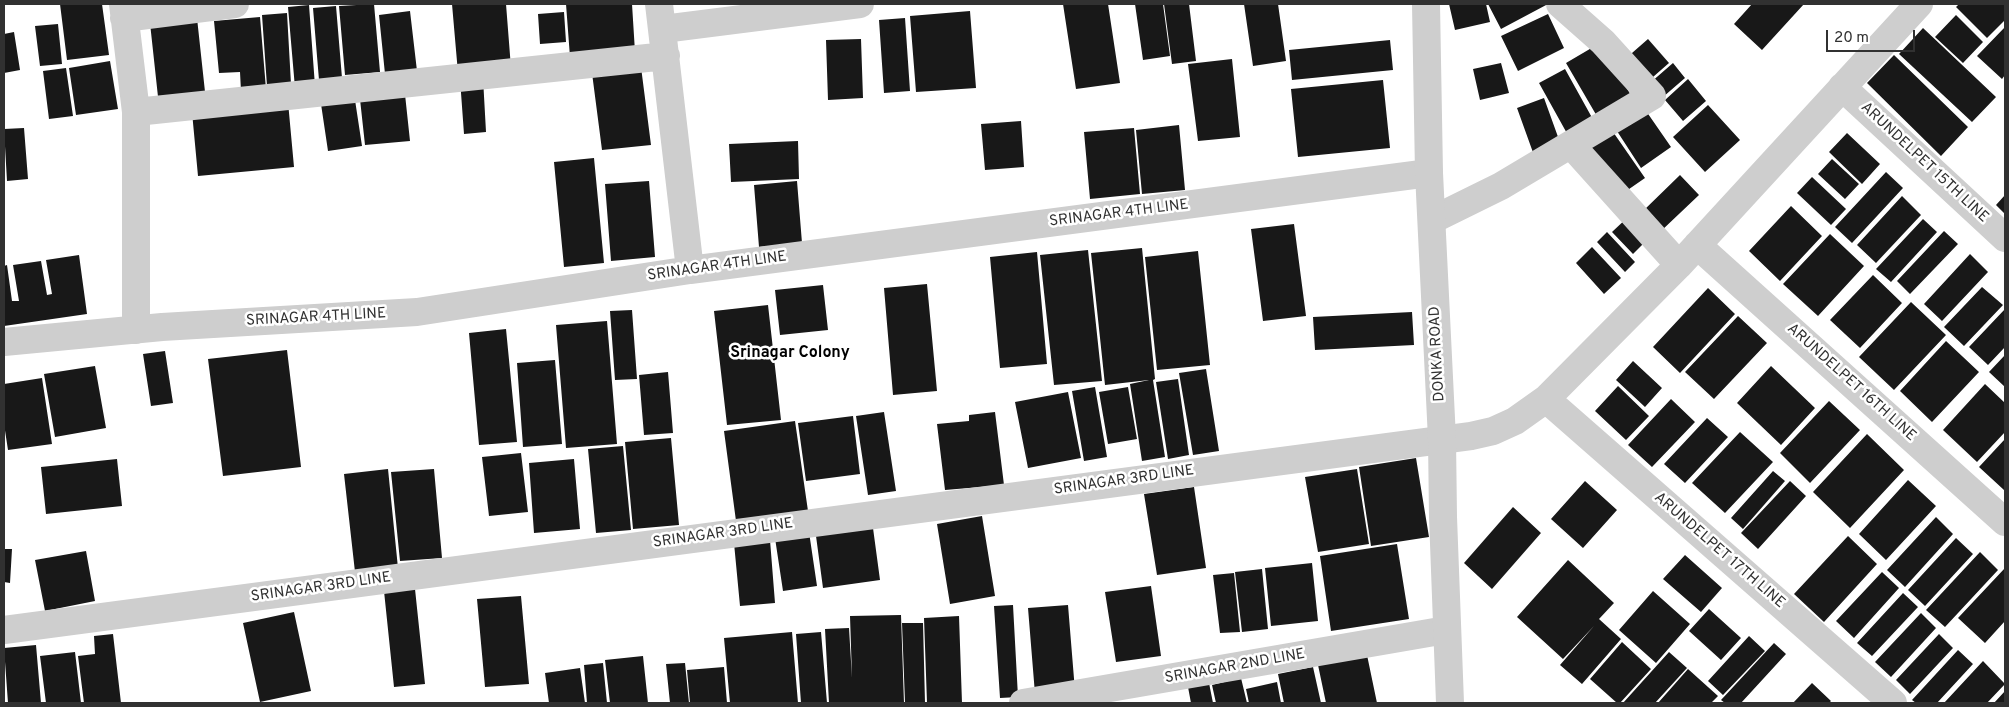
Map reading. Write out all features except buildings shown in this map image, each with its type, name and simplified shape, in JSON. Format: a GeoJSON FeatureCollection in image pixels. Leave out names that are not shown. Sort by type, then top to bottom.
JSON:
{"type":"FeatureCollection","features":[{"type":"Feature","properties":{"kind":"street"},"geometry":{"type":"LineString","coordinates":[[136,330],[136,112],[124,11],[235,4]]}},
{"type":"Feature","properties":{"kind":"street"},"geometry":{"type":"LineString","coordinates":[[690,270],[661,16],[860,4]]}},
{"type":"Feature","properties":{"kind":"street","name":"DONKA ROAD"},"geometry":{"type":"LineString","coordinates":[[1426,4],[1429,173],[1442,439],[1446,630],[1450,703]]}},
{"type":"Feature","properties":{"kind":"street"},"geometry":{"type":"LineString","coordinates":[[1432,220],[1501,186],[1572,146],[1652,96],[1603,42],[1560,4]]}},
{"type":"Feature","properties":{"kind":"street","name":"SRINAGAR 3RD LINE"},"geometry":{"type":"LineString","coordinates":[[4,630],[1471,436],[1493,430],[1515,421],[1546,399],[1679,265],[1919,4]]}},
{"type":"Feature","properties":{"kind":"street"},"geometry":{"type":"LineString","coordinates":[[136,112],[666,56]]}},
{"type":"Feature","properties":{"kind":"street","name":"ARUNDELPET 15TH LINE"},"geometry":{"type":"LineString","coordinates":[[1842,87],[2005,238]]}},
{"type":"Feature","properties":{"kind":"street"},"geometry":{"type":"LineString","coordinates":[[1572,146],[1679,265]]}},
{"type":"Feature","properties":{"kind":"street","name":"SRINAGAR 4TH LINE"},"geometry":{"type":"LineString","coordinates":[[4,342],[136,330],[417,312],[690,270],[1429,173]]}},
{"type":"Feature","properties":{"kind":"street","name":"ARUNDELPET 16TH LINE"},"geometry":{"type":"LineString","coordinates":[[1697,245],[2005,522]]}},
{"type":"Feature","properties":{"kind":"street","name":"ARUNDELPET 17TH LINE"},"geometry":{"type":"LineString","coordinates":[[1546,399],[1893,703]]}},
{"type":"Feature","properties":{"kind":"street","name":"SRINAGAR 2ND LINE"},"geometry":{"type":"LineString","coordinates":[[1023,703],[1446,630]]}},
{"type":"Feature","properties":{"kind":"district","name":"Srinagar Colony"},"geometry":{"type":"Point","coordinates":[790,354]}}]}
